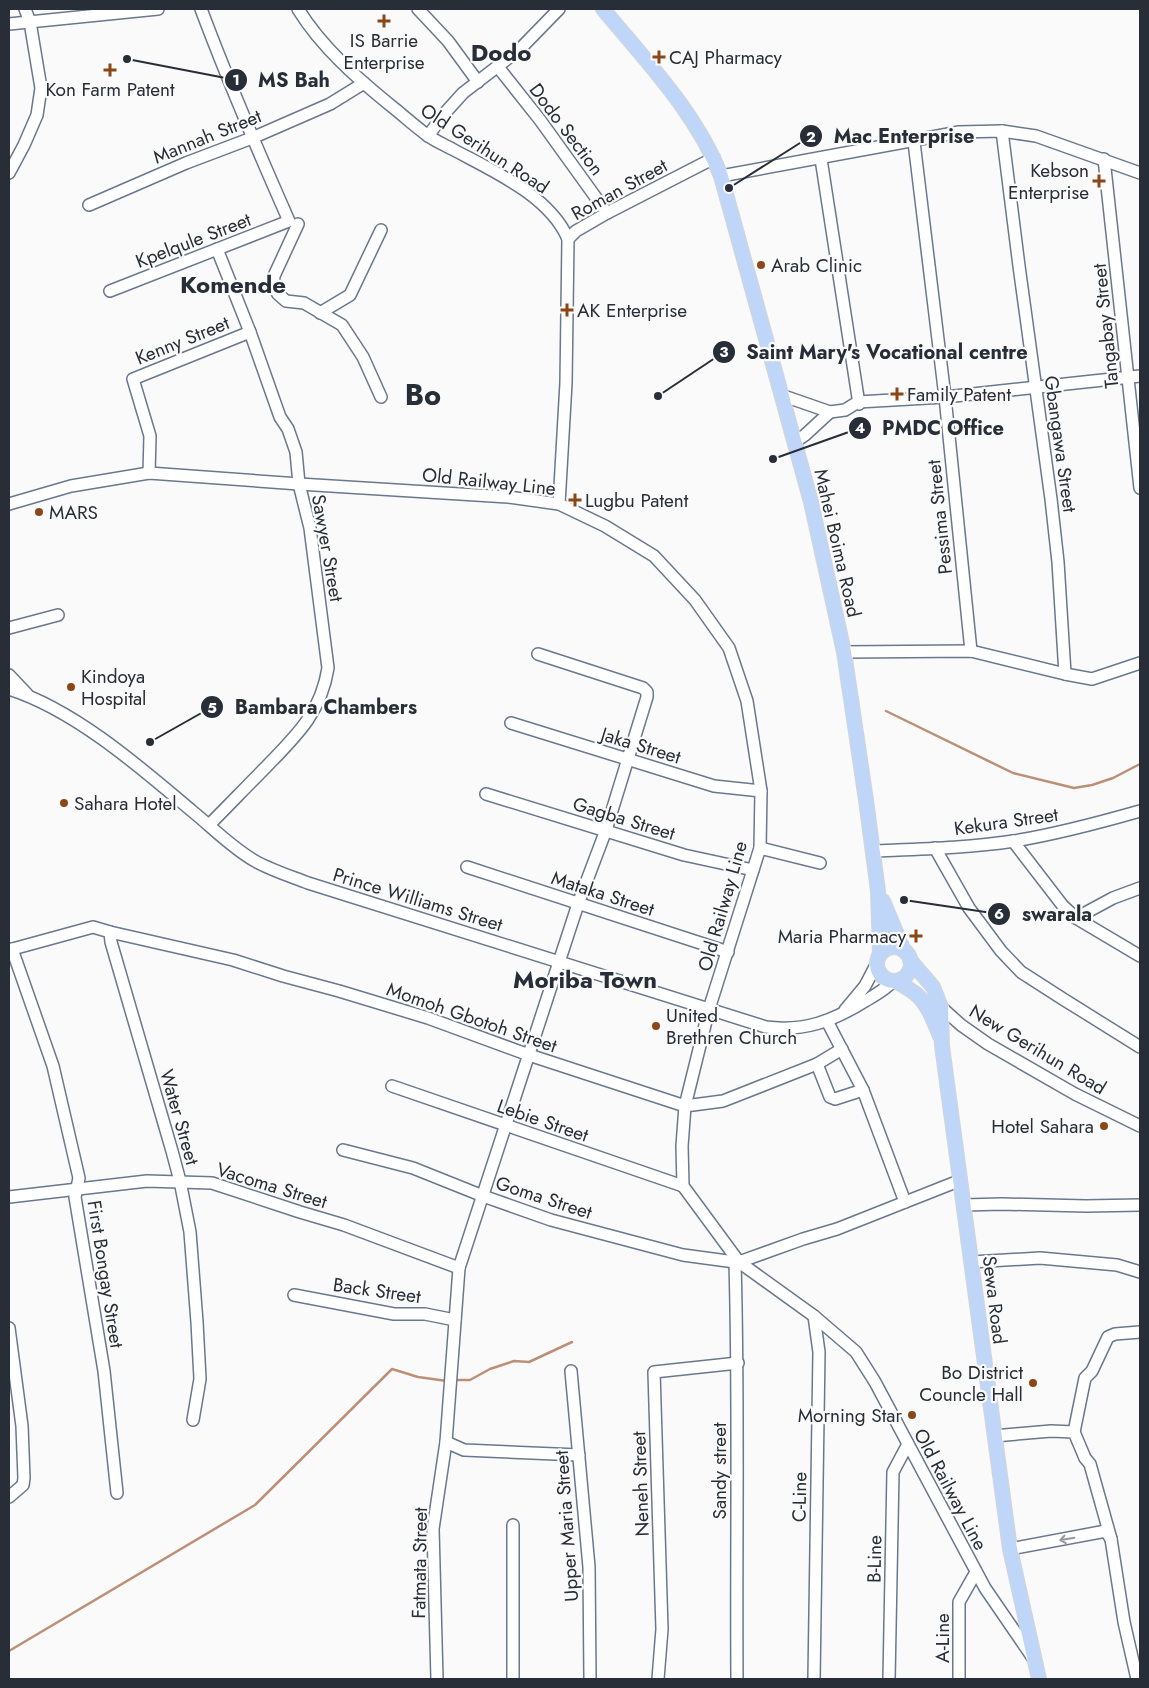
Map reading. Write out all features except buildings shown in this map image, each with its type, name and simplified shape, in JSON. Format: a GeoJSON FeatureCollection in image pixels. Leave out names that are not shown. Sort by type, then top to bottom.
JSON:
{"type":"FeatureCollection","features":[{"type":"Feature","properties":{"kind":"main road","name":"Mahei Boima Road"},"geometry":{"type":"LineString","coordinates":[[603,9],[688,114],[714,158],[720,176],[811,502],[844,652],[878,891]]}},
{"type":"Feature","properties":{"kind":"main road"},"geometry":{"type":"LineString","coordinates":[[878,891],[907,955],[910,969],[908,974],[901,980],[887,980],[880,974],[878,891]]}},
{"type":"Feature","properties":{"kind":"main road"},"geometry":{"type":"LineString","coordinates":[[879,959],[886,950],[893,948],[907,955],[933,987],[942,1007],[942,1042]]}},
{"type":"Feature","properties":{"kind":"main road"},"geometry":{"type":"LineString","coordinates":[[894,981],[911,990],[921,999],[932,1016],[942,1042]]}},
{"type":"Feature","properties":{"kind":"main road","name":"Sewa Road"},"geometry":{"type":"LineString","coordinates":[[942,1042],[1010,1549],[1039,1679]]}},
{"type":"Feature","properties":{"kind":"street"},"geometry":{"type":"LineString","coordinates":[[9,173],[37,115],[41,88],[30,22],[25,9]]}},
{"type":"Feature","properties":{"kind":"street"},"geometry":{"type":"LineString","coordinates":[[9,24],[158,9]]}},
{"type":"Feature","properties":{"kind":"street"},"geometry":{"type":"LineString","coordinates":[[201,9],[252,138],[294,223],[274,276],[273,286],[286,301],[304,303],[342,325],[363,357],[381,397]]}},
{"type":"Feature","properties":{"kind":"street","name":"Old Gerihun Road"},"geometry":{"type":"LineString","coordinates":[[298,9],[310,29],[364,83],[428,136],[496,173],[535,199],[555,216],[563,226],[568,239],[566,383],[559,504]]}},
{"type":"Feature","properties":{"kind":"street"},"geometry":{"type":"LineString","coordinates":[[418,9],[448,41],[478,82]]}},
{"type":"Feature","properties":{"kind":"street"},"geometry":{"type":"LineString","coordinates":[[428,136],[463,93],[520,49],[559,9]]}},
{"type":"Feature","properties":{"kind":"street","name":"Dodo Section"},"geometry":{"type":"LineString","coordinates":[[498,67],[540,120],[607,213]]}},
{"type":"Feature","properties":{"kind":"street","name":"Mannah Street"},"geometry":{"type":"LineString","coordinates":[[89,205],[330,104],[364,83]]}},
{"type":"Feature","properties":{"kind":"street"},"geometry":{"type":"LineString","coordinates":[[720,176],[914,142],[959,132],[1002,131],[1036,136],[1140,173]]}},
{"type":"Feature","properties":{"kind":"street","name":"Gbangawa Street"},"geometry":{"type":"LineString","coordinates":[[1002,131],[1051,499],[1058,562],[1066,674]]}},
{"type":"Feature","properties":{"kind":"street","name":"Pessima Street"},"geometry":{"type":"LineString","coordinates":[[914,142],[945,397],[971,651]]}},
{"type":"Feature","properties":{"kind":"street","name":"Roman Street"},"geometry":{"type":"LineString","coordinates":[[568,239],[576,231],[607,213],[714,158]]}},
{"type":"Feature","properties":{"kind":"street"},"geometry":{"type":"LineString","coordinates":[[821,159],[858,403]]}},
{"type":"Feature","properties":{"kind":"street","name":"Tangabay Street"},"geometry":{"type":"LineString","coordinates":[[1104,159],[1134,377],[1140,488]]}},
{"type":"Feature","properties":{"kind":"street","name":"Kpelqule Street"},"geometry":{"type":"LineString","coordinates":[[110,291],[217,249],[294,223]]}},
{"type":"Feature","properties":{"kind":"street"},"geometry":{"type":"LineString","coordinates":[[320,312],[350,295],[381,230]]}},
{"type":"Feature","properties":{"kind":"street","name":"Sawyer Street"},"geometry":{"type":"LineString","coordinates":[[209,825],[303,728],[317,706],[326,681],[328,668],[310,528],[299,484],[296,452],[288,429],[280,416],[250,332],[217,249]]}},
{"type":"Feature","properties":{"kind":"street","name":"Kenny Street"},"geometry":{"type":"LineString","coordinates":[[149,473],[150,436],[133,379],[250,332]]}},
{"type":"Feature","properties":{"kind":"street"},"geometry":{"type":"LineString","coordinates":[[781,395],[830,412],[845,410],[858,403],[945,397],[1134,377]]}},
{"type":"Feature","properties":{"kind":"street"},"geometry":{"type":"LineString","coordinates":[[795,442],[830,412]]}},
{"type":"Feature","properties":{"kind":"street","name":"Old Railway Line"},"geometry":{"type":"LineString","coordinates":[[9,504],[71,486],[149,473],[508,497],[559,504],[605,526],[654,556],[696,600],[729,648],[747,701],[761,791],[760,848],[709,1009],[685,1106],[682,1146],[683,1186],[737,1262],[814,1316],[856,1352],[875,1382],[985,1588],[1045,1679]]}},
{"type":"Feature","properties":{"kind":"street"},"geometry":{"type":"LineString","coordinates":[[9,628],[58,615]]}},
{"type":"Feature","properties":{"kind":"street"},"geometry":{"type":"LineString","coordinates":[[844,652],[971,651],[1092,679],[1140,663]]}},
{"type":"Feature","properties":{"kind":"street","name":"Fatmata Street"},"geometry":{"type":"LineString","coordinates":[[437,1679],[433,1529],[446,1442],[459,1268],[578,904],[606,830],[647,697],[643,688],[538,654]]}},
{"type":"Feature","properties":{"kind":"street"},"geometry":{"type":"LineString","coordinates":[[9,675],[28,695]]}},
{"type":"Feature","properties":{"kind":"street"},"geometry":{"type":"LineString","coordinates":[[9,689],[28,695]]}},
{"type":"Feature","properties":{"kind":"street","name":"Prince Williams Street"},"geometry":{"type":"LineString","coordinates":[[28,695],[79,724],[137,765],[232,846],[256,862],[292,877],[766,1027],[780,1029],[812,1026],[828,1021],[886,988],[894,981]]}},
{"type":"Feature","properties":{"kind":"street","name":"Jaka Street"},"geometry":{"type":"LineString","coordinates":[[511,723],[714,786],[761,791]]}},
{"type":"Feature","properties":{"kind":"street","name":"Gagba Street"},"geometry":{"type":"LineString","coordinates":[[486,794],[684,855],[753,870]]}},
{"type":"Feature","properties":{"kind":"street","name":"Kekura Street"},"geometry":{"type":"LineString","coordinates":[[873,851],[1012,841],[1076,829],[1140,811]]}},
{"type":"Feature","properties":{"kind":"street"},"geometry":{"type":"LineString","coordinates":[[1012,841],[1063,906],[1076,918],[1140,956]]}},
{"type":"Feature","properties":{"kind":"street"},"geometry":{"type":"LineString","coordinates":[[760,848],[820,863]]}},
{"type":"Feature","properties":{"kind":"street"},"geometry":{"type":"LineString","coordinates":[[935,848],[969,908],[1001,951],[1021,972],[1140,1046]]}},
{"type":"Feature","properties":{"kind":"street","name":"Mataka Street"},"geometry":{"type":"LineString","coordinates":[[467,867],[728,952]]}},
{"type":"Feature","properties":{"kind":"street"},"geometry":{"type":"LineString","coordinates":[[1076,918],[1113,898],[1140,888]]}},
{"type":"Feature","properties":{"kind":"street"},"geometry":{"type":"LineString","coordinates":[[10,950],[93,927],[110,932]]}},
{"type":"Feature","properties":{"kind":"street","name":"Momoh Gbotoh Street"},"geometry":{"type":"LineString","coordinates":[[110,932],[233,960],[428,1018],[529,1055],[685,1106],[723,1101],[818,1064],[842,1049]]}},
{"type":"Feature","properties":{"kind":"street","name":"Water Street"},"geometry":{"type":"LineString","coordinates":[[110,932],[111,942],[180,1182],[190,1232],[200,1379],[193,1420]]}},
{"type":"Feature","properties":{"kind":"street","name":"First Bongay Street"},"geometry":{"type":"LineString","coordinates":[[10,950],[53,1066],[79,1178],[74,1197],[104,1371],[117,1493]]}},
{"type":"Feature","properties":{"kind":"street","name":"Prince Williams Street"},"geometry":{"type":"LineString","coordinates":[[842,1013],[865,986],[879,959]]}},
{"type":"Feature","properties":{"kind":"street","name":"New Gerihun Road"},"geometry":{"type":"LineString","coordinates":[[921,999],[942,1007],[960,1025],[988,1044],[1075,1094],[1140,1126]]}},
{"type":"Feature","properties":{"kind":"street"},"geometry":{"type":"LineString","coordinates":[[828,1021],[864,1090],[905,1202]]}},
{"type":"Feature","properties":{"kind":"street"},"geometry":{"type":"LineString","coordinates":[[818,1064],[832,1099],[864,1090]]}},
{"type":"Feature","properties":{"kind":"street","name":"Lebie Street"},"geometry":{"type":"LineString","coordinates":[[392,1086],[683,1186]]}},
{"type":"Feature","properties":{"kind":"street","name":"Goma Street"},"geometry":{"type":"LineString","coordinates":[[343,1150],[413,1168],[483,1196],[551,1220],[683,1255],[737,1262]]}},
{"type":"Feature","properties":{"kind":"street"},"geometry":{"type":"LineString","coordinates":[[737,1262],[837,1229],[961,1180]]}},
{"type":"Feature","properties":{"kind":"street","name":"Vacoma Street"},"geometry":{"type":"LineString","coordinates":[[9,1197],[146,1181],[212,1183],[300,1212],[344,1224],[459,1268]]}},
{"type":"Feature","properties":{"kind":"street"},"geometry":{"type":"LineString","coordinates":[[964,1205],[1140,1205]]}},
{"type":"Feature","properties":{"kind":"street"},"geometry":{"type":"LineString","coordinates":[[971,1262],[1040,1258],[1117,1265],[1140,1272]]}},
{"type":"Feature","properties":{"kind":"street","name":"Sandy street"},"geometry":{"type":"LineString","coordinates":[[737,1262],[737,1679]]}},
{"type":"Feature","properties":{"kind":"street","name":"Back Street"},"geometry":{"type":"LineString","coordinates":[[294,1294],[394,1314],[425,1314],[455,1320]]}},
{"type":"Feature","properties":{"kind":"street","name":"C-Line"},"geometry":{"type":"LineString","coordinates":[[814,1316],[819,1352],[814,1679]]}},
{"type":"Feature","properties":{"kind":"street"},"geometry":{"type":"LineString","coordinates":[[9,1328],[11,1358],[22,1426],[24,1478],[23,1485],[9,1496]]}},
{"type":"Feature","properties":{"kind":"street"},"geometry":{"type":"LineString","coordinates":[[1137,1679],[1124,1622],[1111,1539],[1090,1464],[1085,1458],[1074,1432],[1085,1378],[1092,1370],[1108,1337],[1115,1334],[1140,1332]]}},
{"type":"Feature","properties":{"kind":"street","name":"Neneh Street"},"geometry":{"type":"LineString","coordinates":[[658,1679],[662,1629],[654,1372],[738,1363]]}},
{"type":"Feature","properties":{"kind":"street","name":"Upper Maria Street"},"geometry":{"type":"LineString","coordinates":[[571,1371],[589,1567],[590,1679]]}},
{"type":"Feature","properties":{"kind":"street"},"geometry":{"type":"LineString","coordinates":[[994,1436],[1051,1431],[1074,1432]]}},
{"type":"Feature","properties":{"kind":"street"},"geometry":{"type":"LineString","coordinates":[[446,1442],[464,1450],[579,1455]]}},
{"type":"Feature","properties":{"kind":"street","name":"B-Line"},"geometry":{"type":"LineString","coordinates":[[888,1679],[893,1472],[908,1444]]}},
{"type":"Feature","properties":{"kind":"street"},"geometry":{"type":"LineString","coordinates":[[513,1525],[513,1679]]}},
{"type":"Feature","properties":{"kind":"street"},"geometry":{"type":"LineString","coordinates":[[1010,1549],[1106,1531],[1111,1539]]}},
{"type":"Feature","properties":{"kind":"street","name":"A-Line"},"geometry":{"type":"LineString","coordinates":[[959,1679],[959,1602],[976,1572]]}},
{"type":"Feature","properties":{"kind":"waterway"},"geometry":{"type":"LineString","coordinates":[[886,711],[1013,773],[1074,788],[1092,785],[1113,778],[1140,764]]}},
{"type":"Feature","properties":{"kind":"waterway"},"geometry":{"type":"LineString","coordinates":[[455,1380],[470,1380],[490,1369],[514,1361],[529,1362],[572,1342]]}},
{"type":"Feature","properties":{"kind":"waterway"},"geometry":{"type":"LineString","coordinates":[[9,1651],[255,1505],[392,1369],[418,1377],[447,1381]]}},
{"type":"Feature","properties":{"kind":"place","name":"IS Barrie Enterprise"},"geometry":{"type":"Point","coordinates":[384,21]}},
{"type":"Feature","properties":{"kind":"place","name":"CAJ Pharmacy"},"geometry":{"type":"Point","coordinates":[659,57]}},
{"type":"Feature","properties":{"kind":"place","name":"MS Bah"},"geometry":{"type":"Point","coordinates":[127,59]}},
{"type":"Feature","properties":{"kind":"place","name":"Kon Farm Patent"},"geometry":{"type":"Point","coordinates":[110,70]}},
{"type":"Feature","properties":{"kind":"place","name":"Kebson Enterprise"},"geometry":{"type":"Point","coordinates":[1099,181]}},
{"type":"Feature","properties":{"kind":"place","name":"Mac Enterprise"},"geometry":{"type":"Point","coordinates":[729,188]}},
{"type":"Feature","properties":{"kind":"place","name":"Arab Clinic"},"geometry":{"type":"Point","coordinates":[761,265]}},
{"type":"Feature","properties":{"kind":"place","name":"AK Enterprise"},"geometry":{"type":"Point","coordinates":[567,310]}},
{"type":"Feature","properties":{"kind":"place","name":"Family Patent"},"geometry":{"type":"Point","coordinates":[897,394]}},
{"type":"Feature","properties":{"kind":"place","name":"Saint Mary's Vocational centre"},"geometry":{"type":"Point","coordinates":[658,396]}},
{"type":"Feature","properties":{"kind":"place","name":"PMDC Office"},"geometry":{"type":"Point","coordinates":[773,459]}},
{"type":"Feature","properties":{"kind":"place","name":"Lugbu Patent"},"geometry":{"type":"Point","coordinates":[575,500]}},
{"type":"Feature","properties":{"kind":"place","name":"MARS"},"geometry":{"type":"Point","coordinates":[39,512]}},
{"type":"Feature","properties":{"kind":"place","name":"Kindoya Hospital"},"geometry":{"type":"Point","coordinates":[71,687]}},
{"type":"Feature","properties":{"kind":"place","name":"Bambara Chambers"},"geometry":{"type":"Point","coordinates":[150,742]}},
{"type":"Feature","properties":{"kind":"place","name":"Sahara Hotel"},"geometry":{"type":"Point","coordinates":[64,803]}},
{"type":"Feature","properties":{"kind":"place","name":"swarala"},"geometry":{"type":"Point","coordinates":[904,900]}},
{"type":"Feature","properties":{"kind":"place","name":"Maria Pharmacy"},"geometry":{"type":"Point","coordinates":[916,936]}},
{"type":"Feature","properties":{"kind":"place","name":"United Brethren Church"},"geometry":{"type":"Point","coordinates":[656,1026]}},
{"type":"Feature","properties":{"kind":"place","name":"Hotel Sahara"},"geometry":{"type":"Point","coordinates":[1104,1126]}},
{"type":"Feature","properties":{"kind":"place","name":"Bo District Councle Hall"},"geometry":{"type":"Point","coordinates":[1033,1383]}},
{"type":"Feature","properties":{"kind":"place","name":"Morning Star"},"geometry":{"type":"Point","coordinates":[912,1415]}},
{"type":"Feature","properties":{"kind":"district","name":"Dodo"},"geometry":{"type":"Point","coordinates":[501,53]}},
{"type":"Feature","properties":{"kind":"district","name":"Komende"},"geometry":{"type":"Point","coordinates":[233,285]}},
{"type":"Feature","properties":{"kind":"district","name":"Bo"},"geometry":{"type":"Point","coordinates":[423,395]}},
{"type":"Feature","properties":{"kind":"district","name":"Moriba Town"},"geometry":{"type":"Point","coordinates":[585,980]}}]}
